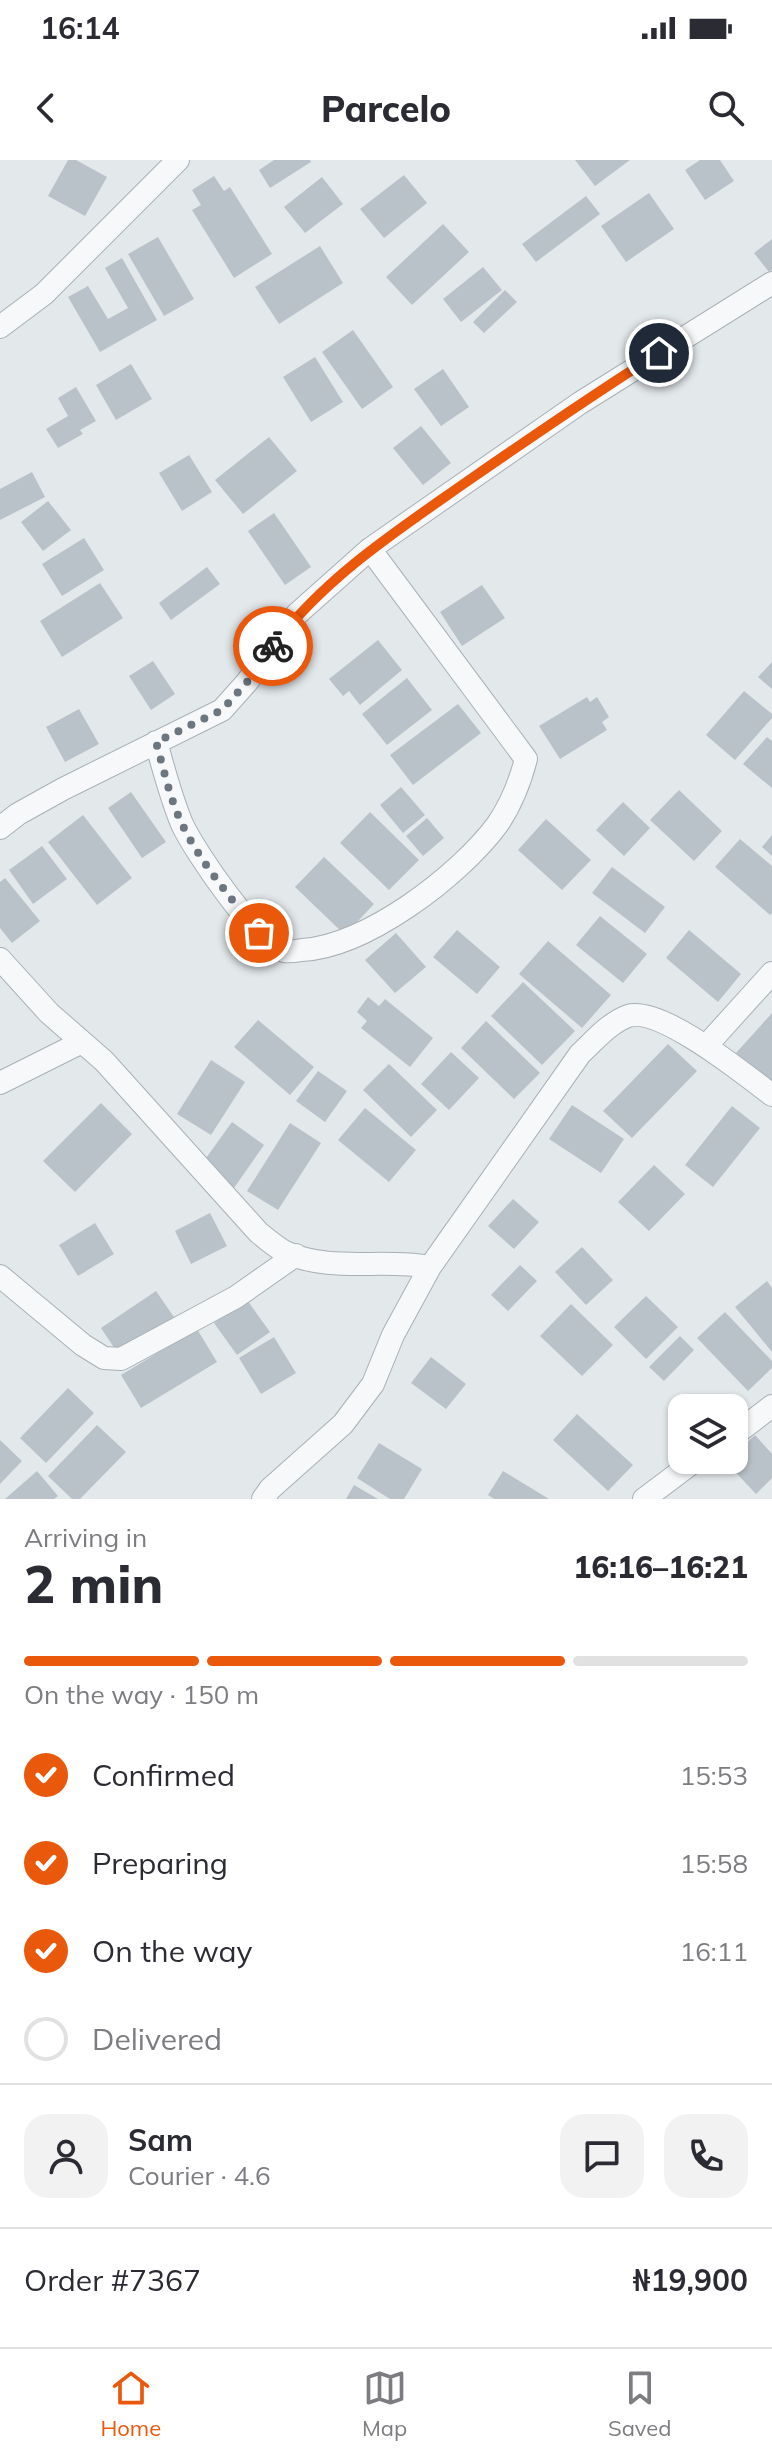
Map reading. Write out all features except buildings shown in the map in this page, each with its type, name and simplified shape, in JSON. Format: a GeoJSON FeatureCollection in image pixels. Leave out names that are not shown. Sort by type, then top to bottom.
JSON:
{"type":"FeatureCollection","features":[{"type":"Feature","properties":{"kind":"street"},"geometry":{"type":"LineString","coordinates":[[0,327],[44,294],[178,160]]}},
{"type":"Feature","properties":{"kind":"street"},"geometry":{"type":"LineString","coordinates":[[0,828],[52,795],[222,710],[247,682],[297,614],[370,549],[580,403],[772,283]]}},
{"type":"Feature","properties":{"kind":"street"},"geometry":{"type":"LineString","coordinates":[[156,742],[183,826],[222,887],[259,933],[285,951],[322,949],[376,925],[425,894],[469,859],[498,823],[519,784],[526,759],[370,549]]}},
{"type":"Feature","properties":{"kind":"street"},"geometry":{"type":"LineString","coordinates":[[0,959],[49,1013],[104,1061],[259,1233],[284,1251],[331,1264],[399,1263],[430,1267]]}},
{"type":"Feature","properties":{"kind":"street"},"geometry":{"type":"LineString","coordinates":[[706,1046],[772,973]]}},
{"type":"Feature","properties":{"kind":"street"},"geometry":{"type":"LineString","coordinates":[[263,1499],[270,1489],[343,1424],[373,1384],[393,1335],[430,1267],[580,1054],[609,1027],[626,1017],[639,1014],[655,1017],[706,1046],[772,1095]]}},
{"type":"Feature","properties":{"kind":"street"},"geometry":{"type":"LineString","coordinates":[[0,1083],[82,1042]]}},
{"type":"Feature","properties":{"kind":"street"},"geometry":{"type":"LineString","coordinates":[[0,1276],[83,1345],[104,1358],[121,1359],[236,1297],[296,1255]]}},
{"type":"Feature","properties":{"kind":"street"},"geometry":{"type":"LineString","coordinates":[[748,1424],[772,1406]]}},
{"type":"Feature","properties":{"kind":"street"},"geometry":{"type":"LineString","coordinates":[[644,1499],[677,1474]]}},
{"type":"Feature","properties":{"kind":"way so far"},"geometry":{"type":"LineString","coordinates":[[259,933],[222,887],[183,826],[156,742],[222,710],[273,646]]}},
{"type":"Feature","properties":{"kind":"route"},"geometry":{"type":"LineString","coordinates":[[273,646],[297,614],[370,549],[580,403],[659,353]]}}]}
